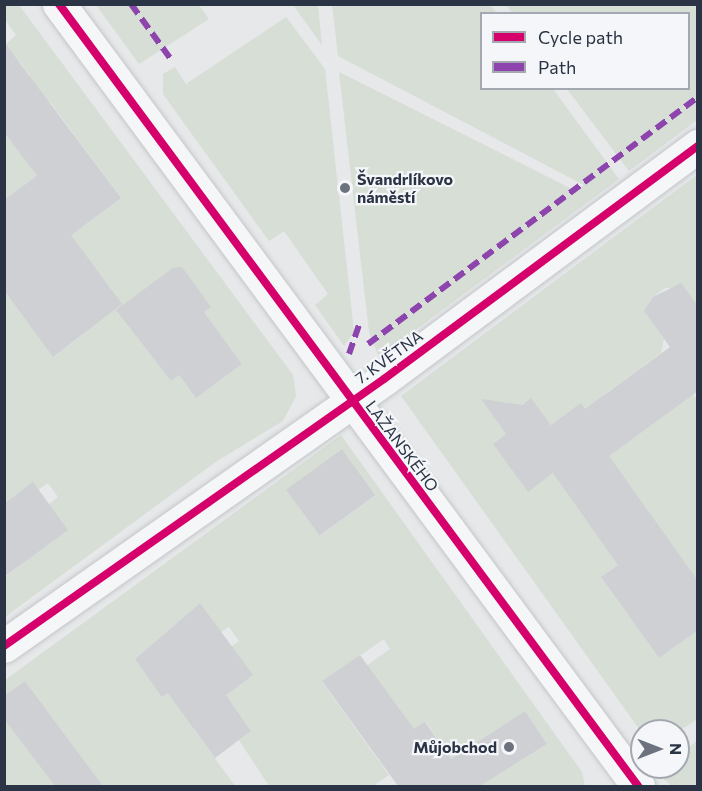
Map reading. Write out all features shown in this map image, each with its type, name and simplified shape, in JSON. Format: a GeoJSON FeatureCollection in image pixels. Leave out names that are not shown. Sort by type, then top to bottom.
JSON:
{"type":"FeatureCollection","features":[{"type":"Feature","properties":{"kind":"street","name":"LAŽANSKÉHO"},"geometry":{"type":"LineString","coordinates":[[59,4],[638,786]]}},
{"type":"Feature","properties":{"kind":"street","name":"7. KVĚTNA"},"geometry":{"type":"LineString","coordinates":[[4,646],[351,400],[698,146]]}},
{"type":"Feature","properties":{"kind":"shaded area"},"geometry":{"type":"Polygon","coordinates":[[[5,5],[19,5],[293,375],[296,396],[283,421],[217,461],[5,617],[5,577],[67,529],[49,504],[58,497],[48,483],[38,490],[33,483],[5,504],[5,290],[53,357],[86,332],[90,307],[112,290],[102,277],[80,293],[61,200],[81,227],[121,198],[50,102],[17,126],[16,147],[47,190],[5,200],[5,95],[30,76],[19,61],[5,71],[5,45],[16,35],[5,20],[5,5]],[[211,307],[128,325],[171,381],[179,375],[196,398],[242,364],[204,312],[211,307]]]}},
{"type":"Feature","properties":{"kind":"shaded area"},"geometry":{"type":"Polygon","coordinates":[[[96,5],[199,5],[209,19],[139,64],[96,5]]]}},
{"type":"Feature","properties":{"kind":"shaded area"},"geometry":{"type":"Polygon","coordinates":[[[293,5],[318,5],[322,45],[293,5]]]}},
{"type":"Feature","properties":{"kind":"shaded area"},"geometry":{"type":"Polygon","coordinates":[[[332,5],[490,5],[496,12],[480,12],[480,90],[554,90],[619,179],[379,357],[369,332],[339,72],[576,191],[584,185],[338,56],[332,5]]]}},
{"type":"Feature","properties":{"kind":"shaded area"},"geometry":{"type":"Polygon","coordinates":[[[506,5],[697,5],[697,120],[629,171],[568,90],[690,90],[690,12],[511,12],[506,5]]]}},
{"type":"Feature","properties":{"kind":"shaded area"},"geometry":{"type":"Polygon","coordinates":[[[286,17],[325,69],[354,332],[344,346],[315,305],[328,294],[284,231],[269,241],[163,94],[163,74],[175,67],[186,84],[286,17]]]}},
{"type":"Feature","properties":{"kind":"shaded area"},"geometry":{"type":"Polygon","coordinates":[[[697,175],[697,306],[683,287],[665,288],[653,297],[646,314],[664,339],[661,353],[605,394],[693,394],[697,400],[697,581],[631,555],[601,577],[659,658],[697,630],[697,719],[690,724],[690,719],[632,719],[401,396],[697,175]],[[531,398],[518,407],[506,402],[496,409],[495,419],[506,434],[493,444],[528,491],[582,453],[581,404],[551,425],[531,398]]]}},
{"type":"Feature","properties":{"kind":"shaded area"},"geometry":{"type":"Polygon","coordinates":[[[341,435],[582,772],[585,786],[480,786],[547,744],[525,711],[451,759],[426,722],[411,732],[359,671],[390,649],[384,639],[322,682],[389,775],[373,786],[269,786],[239,740],[251,731],[231,702],[193,728],[235,786],[103,786],[25,681],[5,696],[5,680],[341,435]],[[342,449],[287,489],[320,536],[376,495],[342,449]],[[200,603],[135,659],[162,696],[239,641],[229,627],[221,632],[200,603]]]}},
{"type":"Feature","properties":{"kind":"shaded area"},"geometry":{"type":"Polygon","coordinates":[[[5,719],[55,786],[5,786],[5,719]]]}},
{"type":"Feature","properties":{"kind":"shaded area"},"geometry":{"type":"Polygon","coordinates":[[[697,741],[697,786],[672,786],[664,779],[690,779],[690,746],[697,741]]]}},
{"type":"Feature","properties":{"kind":"building"},"geometry":{"type":"Polygon","coordinates":[[[4,42],[121,198],[71,235],[122,304],[53,357],[4,290],[4,200],[37,176],[4,132],[4,42]]]}},
{"type":"Feature","properties":{"kind":"building"},"geometry":{"type":"Polygon","coordinates":[[[182,267],[211,307],[204,312],[242,364],[196,398],[179,375],[171,381],[116,310],[173,268],[182,267]]]}},
{"type":"Feature","properties":{"kind":"building"},"geometry":{"type":"Polygon","coordinates":[[[681,283],[698,306],[698,391],[609,456],[698,581],[698,630],[659,658],[601,577],[618,565],[553,473],[528,492],[493,444],[506,434],[481,399],[522,405],[531,398],[551,425],[581,403],[585,409],[670,347],[644,311],[653,297],[681,283]]]}},
{"type":"Feature","properties":{"kind":"building"},"geometry":{"type":"Polygon","coordinates":[[[342,449],[376,495],[320,536],[286,490],[342,449]]]}},
{"type":"Feature","properties":{"kind":"building"},"geometry":{"type":"Polygon","coordinates":[[[33,482],[68,530],[4,577],[4,504],[33,482]]]}},
{"type":"Feature","properties":{"kind":"building"},"geometry":{"type":"Polygon","coordinates":[[[200,603],[253,675],[226,695],[251,731],[215,758],[168,693],[162,697],[135,659],[200,603]]]}},
{"type":"Feature","properties":{"kind":"building"},"geometry":{"type":"Polygon","coordinates":[[[360,655],[414,729],[425,722],[451,759],[525,711],[547,744],[480,786],[398,786],[322,681],[360,655]]]}},
{"type":"Feature","properties":{"kind":"building"},"geometry":{"type":"Polygon","coordinates":[[[25,681],[103,786],[55,786],[4,719],[4,696],[25,681]]]}},
{"type":"Feature","properties":{"kind":"marked path"},"geometry":{"type":"LineString","coordinates":[[131,4],[170,58]]}},
{"type":"Feature","properties":{"kind":"marked path"},"geometry":{"type":"LineString","coordinates":[[368,344],[698,97]]}},
{"type":"Feature","properties":{"kind":"marked path"},"geometry":{"type":"LineString","coordinates":[[349,354],[360,322]]}},
{"type":"Feature","properties":{"kind":"cycle path"},"geometry":{"type":"LineString","coordinates":[[59,4],[638,786]]}},
{"type":"Feature","properties":{"kind":"cycle path"},"geometry":{"type":"LineString","coordinates":[[4,646],[384,379],[698,146]]}},
{"type":"Feature","properties":{"kind":"place","name":"Švandrlíkovo náměstí"},"geometry":{"type":"Point","coordinates":[345,188]}},
{"type":"Feature","properties":{"kind":"place","name":"Můjobchod"},"geometry":{"type":"Point","coordinates":[509,747]}}]}
